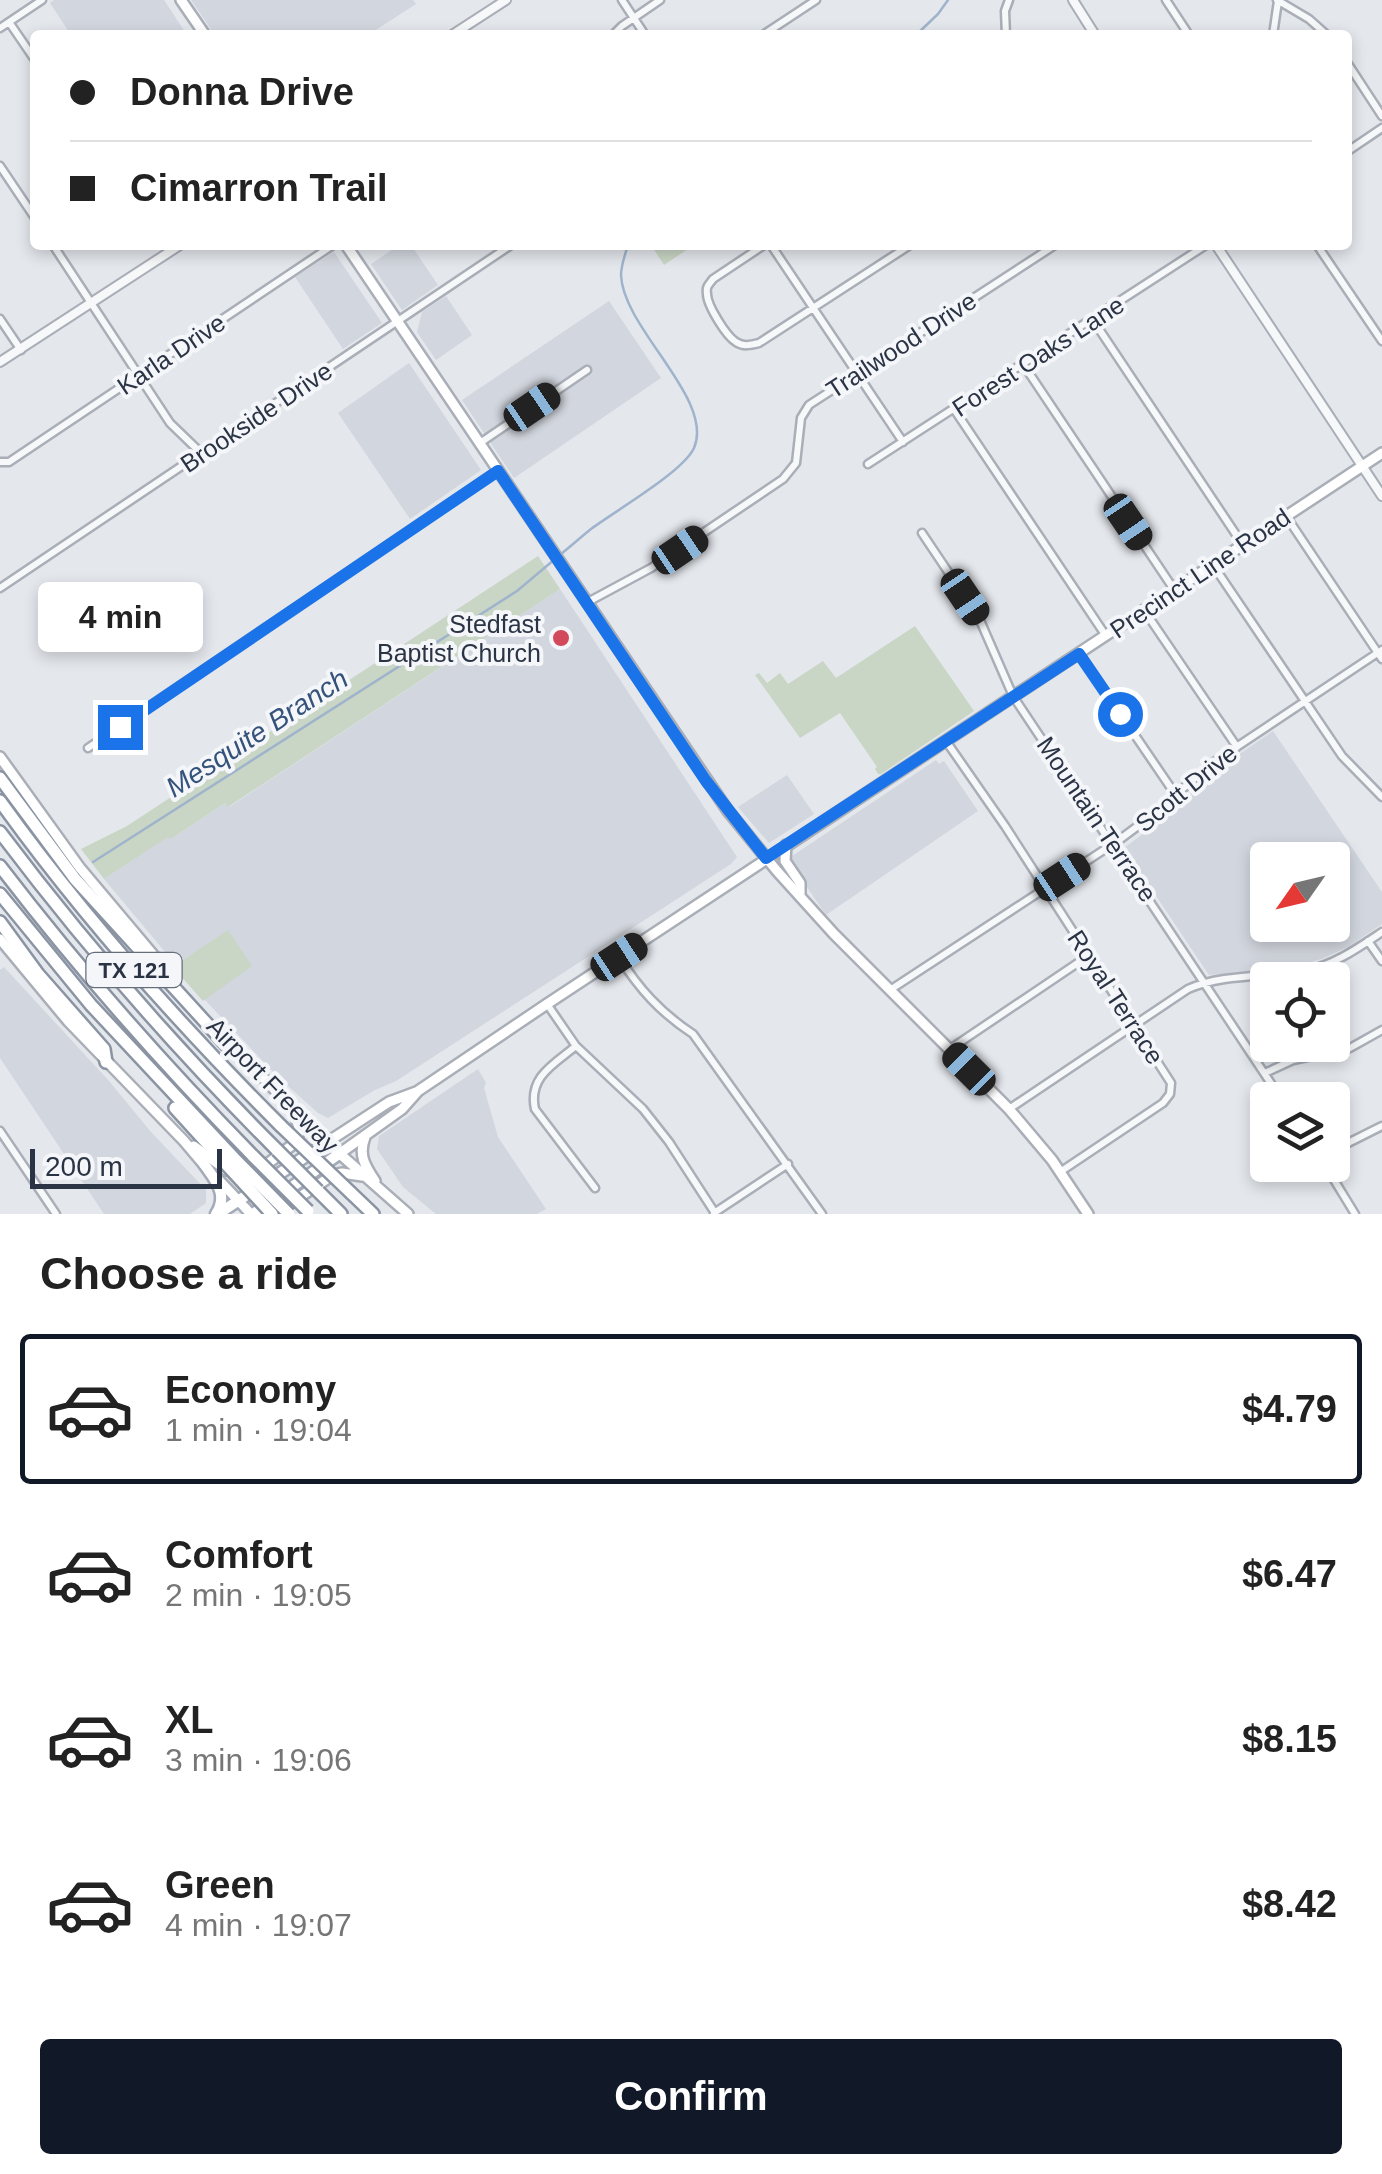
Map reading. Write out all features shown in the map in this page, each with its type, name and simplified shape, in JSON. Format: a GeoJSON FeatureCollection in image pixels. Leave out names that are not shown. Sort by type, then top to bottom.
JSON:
{"type":"FeatureCollection","features":[{"type":"Feature","properties":{"kind":"highway"},"geometry":{"type":"LineString","coordinates":[[0,778],[95,902],[230,1048],[237,1050]]}},
{"type":"Feature","properties":{"kind":"highway","name":"Airport Freeway"},"geometry":{"type":"LineString","coordinates":[[0,802],[174,1015],[373,1214]]}},
{"type":"Feature","properties":{"kind":"highway"},"geometry":{"type":"LineString","coordinates":[[0,832],[136,1000],[227,1100],[341,1214]]}},
{"type":"Feature","properties":{"kind":"highway"},"geometry":{"type":"LineString","coordinates":[[0,866],[134,1029],[310,1212]]}},
{"type":"Feature","properties":{"kind":"highway","name":"TX 121"},"geometry":{"type":"LineString","coordinates":[[0,894],[91,1006],[229,1161],[289,1214]]}},
{"type":"Feature","properties":{"kind":"highway"},"geometry":{"type":"LineString","coordinates":[[0,922],[38,974],[104,1049],[106,1062]]}},
{"type":"Feature","properties":{"kind":"highway"},"geometry":{"type":"LineString","coordinates":[[229,1161],[275,1214]]}},
{"type":"Feature","properties":{"kind":"main road"},"geometry":{"type":"LineString","coordinates":[[181,0],[202,30]]}},
{"type":"Feature","properties":{"kind":"main road"},"geometry":{"type":"LineString","coordinates":[[349,250],[706,781],[766,858],[834,934],[1009,1109],[1088,1214]]}},
{"type":"Feature","properties":{"kind":"main road","name":"Precinct Line Road"},"geometry":{"type":"LineString","coordinates":[[217,1214],[389,1102],[418,1091],[1382,453]]}},
{"type":"Feature","properties":{"kind":"main road","name":"Airport Freeway"},"geometry":{"type":"LineString","coordinates":[[0,757],[80,868],[150,953],[292,1109],[408,1214]]}},
{"type":"Feature","properties":{"kind":"main road"},"geometry":{"type":"LineString","coordinates":[[786,845],[785,860],[800,883],[800,895]]}},
{"type":"Feature","properties":{"kind":"main road"},"geometry":{"type":"LineString","coordinates":[[0,939],[106,1062],[252,1214]]}},
{"type":"Feature","properties":{"kind":"main road","name":"Precinct Line Road"},"geometry":{"type":"LineString","coordinates":[[252,1214],[402,1109],[418,1091]]}},
{"type":"Feature","properties":{"kind":"main road"},"geometry":{"type":"LineString","coordinates":[[187,1144],[232,1175],[251,1177],[295,1143],[300,1130],[292,1109]]}},
{"type":"Feature","properties":{"kind":"main road"},"geometry":{"type":"LineString","coordinates":[[366,1134],[360,1154],[382,1192]]}},
{"type":"Feature","properties":{"kind":"main road"},"geometry":{"type":"LineString","coordinates":[[204,1164],[220,1187],[222,1200],[217,1214]]}},
{"type":"Feature","properties":{"kind":"main road"},"geometry":{"type":"LineString","coordinates":[[275,1214],[333,1176],[364,1176]]}},
{"type":"Feature","properties":{"kind":"street"},"geometry":{"type":"LineString","coordinates":[[0,28],[42,0]]}},
{"type":"Feature","properties":{"kind":"street"},"geometry":{"type":"LineString","coordinates":[[460,30],[506,0]]}},
{"type":"Feature","properties":{"kind":"street"},"geometry":{"type":"LineString","coordinates":[[622,0],[642,30]]}},
{"type":"Feature","properties":{"kind":"street"},"geometry":{"type":"LineString","coordinates":[[618,30],[660,0]]}},
{"type":"Feature","properties":{"kind":"street"},"geometry":{"type":"LineString","coordinates":[[771,30],[816,0]]}},
{"type":"Feature","properties":{"kind":"street"},"geometry":{"type":"LineString","coordinates":[[1006,30],[1009,0]]}},
{"type":"Feature","properties":{"kind":"street"},"geometry":{"type":"LineString","coordinates":[[1073,0],[1092,30]]}},
{"type":"Feature","properties":{"kind":"street"},"geometry":{"type":"LineString","coordinates":[[1166,0],[1187,30]]}},
{"type":"Feature","properties":{"kind":"street"},"geometry":{"type":"LineString","coordinates":[[1274,30],[1278,0],[1310,18],[1322,30]]}},
{"type":"Feature","properties":{"kind":"street"},"geometry":{"type":"LineString","coordinates":[[10,22],[30,52]]}},
{"type":"Feature","properties":{"kind":"street"},"geometry":{"type":"LineString","coordinates":[[1352,70],[1382,116]]}},
{"type":"Feature","properties":{"kind":"street"},"geometry":{"type":"LineString","coordinates":[[1352,148],[1382,128]]}},
{"type":"Feature","properties":{"kind":"street"},"geometry":{"type":"LineString","coordinates":[[0,166],[30,211]]}},
{"type":"Feature","properties":{"kind":"street"},"geometry":{"type":"LineString","coordinates":[[56,250],[178,433],[200,454]]}},
{"type":"Feature","properties":{"kind":"street"},"geometry":{"type":"LineString","coordinates":[[0,362],[92,303],[163,250]]}},
{"type":"Feature","properties":{"kind":"street","name":"Karla Drive"},"geometry":{"type":"LineString","coordinates":[[0,470],[4,462],[326,250]]}},
{"type":"Feature","properties":{"kind":"street","name":"Brookside Drive"},"geometry":{"type":"LineString","coordinates":[[0,588],[504,250]]}},
{"type":"Feature","properties":{"kind":"street"},"geometry":{"type":"LineString","coordinates":[[759,250],[708,286],[707,296],[720,322],[737,343],[748,346],[759,343],[902,250]]}},
{"type":"Feature","properties":{"kind":"street"},"geometry":{"type":"LineString","coordinates":[[771,250],[903,442]]}},
{"type":"Feature","properties":{"kind":"street","name":"Trailwood Drive"},"geometry":{"type":"LineString","coordinates":[[586,603],[666,559],[783,479],[796,463],[804,410],[1047,250]]}},
{"type":"Feature","properties":{"kind":"street","name":"Forest Oaks Lane"},"geometry":{"type":"LineString","coordinates":[[868,464],[1198,250]]}},
{"type":"Feature","properties":{"kind":"street"},"geometry":{"type":"LineString","coordinates":[[1219,250],[1382,496]]}},
{"type":"Feature","properties":{"kind":"street"},"geometry":{"type":"LineString","coordinates":[[1321,250],[1382,341]]}},
{"type":"Feature","properties":{"kind":"street"},"geometry":{"type":"LineString","coordinates":[[0,318],[21,350]]}},
{"type":"Feature","properties":{"kind":"street"},"geometry":{"type":"LineString","coordinates":[[1093,320],[1243,545]]}},
{"type":"Feature","properties":{"kind":"street"},"geometry":{"type":"LineString","coordinates":[[1023,364],[1174,591]]}},
{"type":"Feature","properties":{"kind":"street"},"geometry":{"type":"LineString","coordinates":[[479,444],[587,370]]}},
{"type":"Feature","properties":{"kind":"street"},"geometry":{"type":"LineString","coordinates":[[954,410],[1106,636]]}},
{"type":"Feature","properties":{"kind":"street"},"geometry":{"type":"LineString","coordinates":[[88,748],[498,471]]}},
{"type":"Feature","properties":{"kind":"street"},"geometry":{"type":"LineString","coordinates":[[1286,516],[1381,654]]}},
{"type":"Feature","properties":{"kind":"street","name":"Mountain Terrace"},"geometry":{"type":"LineString","coordinates":[[922,533],[979,618],[1014,696],[1270,1082]]}},
{"type":"Feature","properties":{"kind":"street"},"geometry":{"type":"LineString","coordinates":[[1212,565],[1342,756],[1382,797]]}},
{"type":"Feature","properties":{"kind":"street"},"geometry":{"type":"LineString","coordinates":[[1144,610],[1237,747]]}},
{"type":"Feature","properties":{"kind":"street"},"geometry":{"type":"LineString","coordinates":[[1079,654],[1175,794]]}},
{"type":"Feature","properties":{"kind":"street","name":"Scott Drive"},"geometry":{"type":"LineString","coordinates":[[890,990],[1113,844],[1237,747],[1381,654]]}},
{"type":"Feature","properties":{"kind":"street","name":"Royal Terrace"},"geometry":{"type":"LineString","coordinates":[[946,740],[1171,1083],[1170,1094],[1163,1102],[1060,1172]]}},
{"type":"Feature","properties":{"kind":"street"},"geometry":{"type":"LineString","coordinates":[[1009,1109],[1188,989],[1205,982],[1306,970],[1334,962],[1382,932]]}},
{"type":"Feature","properties":{"kind":"street"},"geometry":{"type":"LineString","coordinates":[[1368,941],[1382,961]]}},
{"type":"Feature","properties":{"kind":"street"},"geometry":{"type":"LineString","coordinates":[[950,1050],[1088,956]]}},
{"type":"Feature","properties":{"kind":"street"},"geometry":{"type":"LineString","coordinates":[[619,957],[655,1005],[693,1034],[822,1214]]}},
{"type":"Feature","properties":{"kind":"street"},"geometry":{"type":"LineString","coordinates":[[547,1004],[576,1046],[643,1109],[669,1142],[714,1214],[788,1164]]}},
{"type":"Feature","properties":{"kind":"street"},"geometry":{"type":"LineString","coordinates":[[1264,1074],[1294,1060],[1350,1048],[1382,1030]]}},
{"type":"Feature","properties":{"kind":"street"},"geometry":{"type":"LineString","coordinates":[[576,1046],[538,1080],[533,1098],[535,1109],[594,1188]]}},
{"type":"Feature","properties":{"kind":"street"},"geometry":{"type":"LineString","coordinates":[[1350,1142],[1382,1126]]}},
{"type":"Feature","properties":{"kind":"street"},"geometry":{"type":"LineString","coordinates":[[0,1131],[56,1214]]}},
{"type":"Feature","properties":{"kind":"street"},"geometry":{"type":"LineString","coordinates":[[1335,1182],[1355,1214]]}},
{"type":"Feature","properties":{"kind":"shaded area"},"geometry":{"type":"Polygon","coordinates":[[[164,0],[184,30],[68,30],[50,3],[164,0]]]}},
{"type":"Feature","properties":{"kind":"shaded area"},"geometry":{"type":"Polygon","coordinates":[[[191,0],[413,0],[416,4],[376,30],[212,30],[191,0]]]}},
{"type":"Feature","properties":{"kind":"shaded area"},"geometry":{"type":"Polygon","coordinates":[[[392,250],[414,250],[438,285],[402,310],[371,264],[392,250]]]}},
{"type":"Feature","properties":{"kind":"shaded area"},"geometry":{"type":"Polygon","coordinates":[[[334,252],[382,323],[343,349],[295,277],[334,252]]]}},
{"type":"Feature","properties":{"kind":"shaded area"},"geometry":{"type":"Polygon","coordinates":[[[446,296],[472,335],[436,360],[417,332],[422,312],[446,296]]]}},
{"type":"Feature","properties":{"kind":"shaded area"},"geometry":{"type":"Polygon","coordinates":[[[609,301],[661,378],[514,478],[462,400],[609,301]]]}},
{"type":"Feature","properties":{"kind":"shaded area"},"geometry":{"type":"Polygon","coordinates":[[[409,363],[481,470],[410,519],[338,413],[409,363]]]}},
{"type":"Feature","properties":{"kind":"shaded area"},"geometry":{"type":"Polygon","coordinates":[[[560,589],[737,857],[396,1081],[328,1118],[279,1078],[204,999],[228,931],[176,965],[104,879],[225,803],[229,807],[560,589]]]}},
{"type":"Feature","properties":{"kind":"shaded area"},"geometry":{"type":"Polygon","coordinates":[[[1273,731],[1348,842],[1250,842],[1250,942],[1350,942],[1350,845],[1382,892],[1382,924],[1348,947],[1321,959],[1250,962],[1250,971],[1209,975],[1124,848],[1222,766],[1273,731]]]}},
{"type":"Feature","properties":{"kind":"shaded area"},"geometry":{"type":"Polygon","coordinates":[[[936,760],[939,764],[944,761],[978,811],[826,915],[792,865],[792,856],[936,760]]]}},
{"type":"Feature","properties":{"kind":"shaded area"},"geometry":{"type":"Polygon","coordinates":[[[787,775],[814,814],[769,843],[738,807],[787,775]]]}},
{"type":"Feature","properties":{"kind":"shaded area"},"geometry":{"type":"Polygon","coordinates":[[[4,967],[206,1190],[206,1203],[190,1214],[104,1214],[0,1058],[0,970],[4,967]]]}},
{"type":"Feature","properties":{"kind":"shaded area"},"geometry":{"type":"Polygon","coordinates":[[[478,1069],[486,1083],[484,1088],[498,1137],[546,1209],[537,1214],[436,1214],[403,1187],[377,1149],[379,1136],[478,1069]]]}},
{"type":"Feature","properties":{"kind":"green space"},"geometry":{"type":"Polygon","coordinates":[[[654,250],[686,250],[664,265],[654,250]]]}},
{"type":"Feature","properties":{"kind":"green space"},"geometry":{"type":"Polygon","coordinates":[[[538,556],[560,589],[228,807],[225,803],[104,879],[81,849],[127,826],[538,556]]]}},
{"type":"Feature","properties":{"kind":"green space"},"geometry":{"type":"Polygon","coordinates":[[[915,626],[974,711],[881,774],[840,713],[800,738],[755,675],[759,673],[767,683],[780,673],[788,684],[823,661],[836,678],[915,626]]]}},
{"type":"Feature","properties":{"kind":"green space"},"geometry":{"type":"Polygon","coordinates":[[[228,930],[252,966],[203,1001],[170,964],[172,960],[177,964],[228,930]]]}},
{"type":"Feature","properties":{"kind":"waterway","name":"Mesquite Branch"},"geometry":{"type":"LineString","coordinates":[[921,30],[948,0]]}},
{"type":"Feature","properties":{"kind":"waterway","name":"Mesquite Branch"},"geometry":{"type":"LineString","coordinates":[[561,554],[677,468],[694,448],[697,429],[692,408],[626,296],[621,275],[626,250]]}},
{"type":"Feature","properties":{"kind":"waterway","name":"Mesquite Branch"},"geometry":{"type":"LineString","coordinates":[[93,862],[517,591],[555,559]]}},
{"type":"Feature","properties":{"kind":"place","name":"Stedfast Baptist Church"},"geometry":{"type":"Point","coordinates":[561,638]}},
{"type":"Feature","properties":{"kind":"route"},"geometry":{"type":"LineString","coordinates":[[120,727],[498,471],[706,781],[766,858],[1079,654],[1120,714]]}}]}
